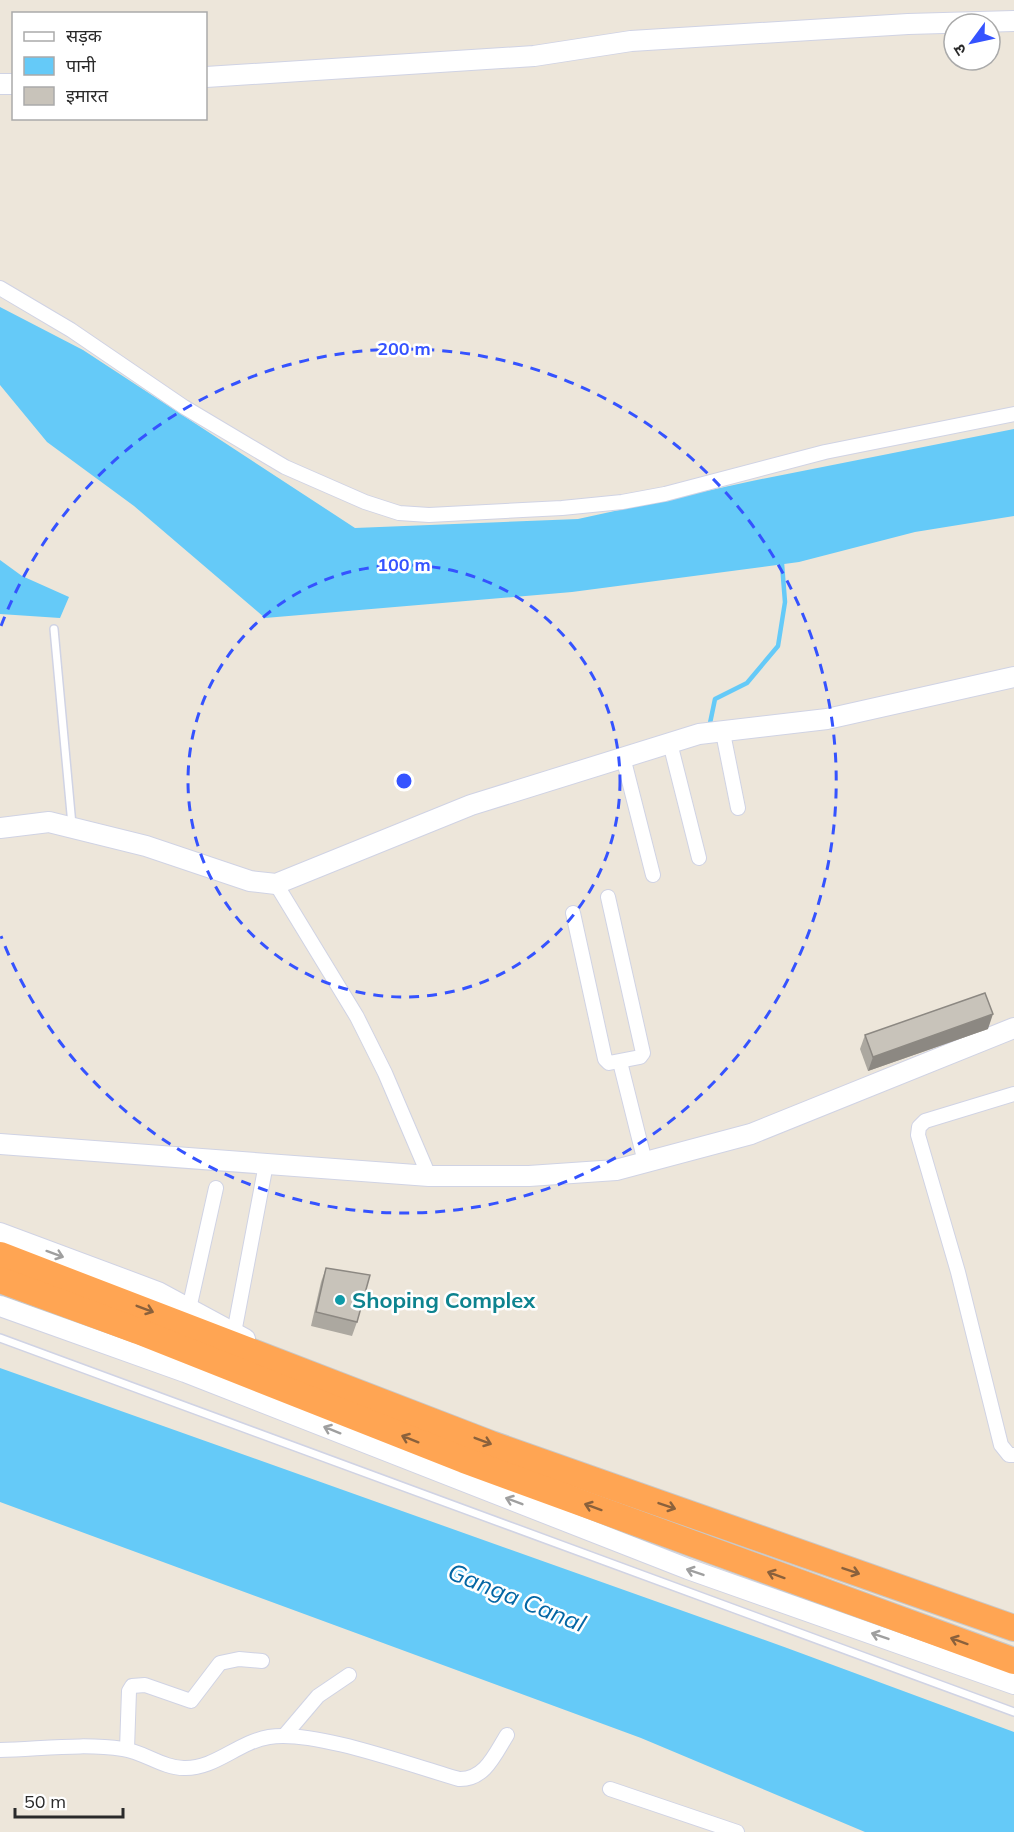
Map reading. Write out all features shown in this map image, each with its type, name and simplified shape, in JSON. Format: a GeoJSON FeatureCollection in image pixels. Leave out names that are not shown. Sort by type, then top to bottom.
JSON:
{"type":"FeatureCollection","features":[{"type":"Feature","properties":{"kind":"highway"},"geometry":{"type":"LineString","coordinates":[[0,1255],[491,1444],[1014,1628]]}},
{"type":"Feature","properties":{"kind":"highway"},"geometry":{"type":"LineString","coordinates":[[0,1280],[138,1331],[464,1460],[1014,1661]]}},
{"type":"Feature","properties":{"kind":"street"},"geometry":{"type":"LineString","coordinates":[[207,77],[534,56],[631,42],[908,24],[1014,21]]}},
{"type":"Feature","properties":{"kind":"street"},"geometry":{"type":"LineString","coordinates":[[0,288],[71,330],[184,406],[285,467],[365,502],[399,513],[441,514],[562,508],[622,502],[665,494],[825,452],[1014,414]]}},
{"type":"Feature","properties":{"kind":"street"},"geometry":{"type":"LineString","coordinates":[[0,828],[49,822],[146,846],[250,881],[276,884],[471,805],[699,734],[827,720],[1014,677]]}},
{"type":"Feature","properties":{"kind":"street"},"geometry":{"type":"LineString","coordinates":[[723,733],[738,808]]}},
{"type":"Feature","properties":{"kind":"street"},"geometry":{"type":"LineString","coordinates":[[670,743],[699,858]]}},
{"type":"Feature","properties":{"kind":"street"},"geometry":{"type":"LineString","coordinates":[[623,757],[652,875]]}},
{"type":"Feature","properties":{"kind":"street"},"geometry":{"type":"LineString","coordinates":[[276,884],[357,1017],[385,1073],[429,1176]]}},
{"type":"Feature","properties":{"kind":"street"},"geometry":{"type":"LineString","coordinates":[[573,913],[605,1059],[609,1063],[640,1057],[643,1053],[608,897]]}},
{"type":"Feature","properties":{"kind":"street"},"geometry":{"type":"LineString","coordinates":[[0,1144],[429,1176],[548,1175],[616,1170],[751,1134],[1014,1028]]}},
{"type":"Feature","properties":{"kind":"street"},"geometry":{"type":"LineString","coordinates":[[620,1062],[645,1162]]}},
{"type":"Feature","properties":{"kind":"street"},"geometry":{"type":"LineString","coordinates":[[1014,1094],[925,1121],[919,1127],[918,1135],[958,1272],[1001,1445],[1009,1455],[1014,1455]]}},
{"type":"Feature","properties":{"kind":"street"},"geometry":{"type":"LineString","coordinates":[[234,1333],[267,1164]]}},
{"type":"Feature","properties":{"kind":"street"},"geometry":{"type":"LineString","coordinates":[[189,1309],[216,1188]]}},
{"type":"Feature","properties":{"kind":"street"},"geometry":{"type":"LineString","coordinates":[[0,1233],[158,1292],[300,1369]]}},
{"type":"Feature","properties":{"kind":"street"},"geometry":{"type":"LineString","coordinates":[[0,1306],[185,1372],[687,1569],[1014,1684]]}},
{"type":"Feature","properties":{"kind":"street"},"geometry":{"type":"LineString","coordinates":[[127,1749],[129,1691],[132,1686],[145,1685],[191,1701],[220,1663],[239,1659],[262,1661]]}},
{"type":"Feature","properties":{"kind":"street"},"geometry":{"type":"LineString","coordinates":[[284,1736],[318,1696],[349,1675]]}},
{"type":"Feature","properties":{"kind":"street"},"geometry":{"type":"LineString","coordinates":[[0,1750],[100,1746],[127,1749],[180,1768],[196,1768],[247,1744],[267,1737],[284,1736],[342,1745],[459,1779],[470,1780],[485,1768],[507,1735]]}},
{"type":"Feature","properties":{"kind":"street"},"geometry":{"type":"LineString","coordinates":[[610,1789],[737,1832]]}},
{"type":"Feature","properties":{"kind":"lane"},"geometry":{"type":"LineString","coordinates":[[54,629],[73,828]]}},
{"type":"Feature","properties":{"kind":"lane"},"geometry":{"type":"LineString","coordinates":[[0,1338],[1014,1712]]}},
{"type":"Feature","properties":{"kind":"water"},"geometry":{"type":"Polygon","coordinates":[[[0,307],[83,350],[355,528],[578,519],[752,481],[1014,429],[1014,516],[915,532],[799,562],[572,592],[265,618],[134,506],[47,442],[0,385],[0,307]]]}},
{"type":"Feature","properties":{"kind":"water"},"geometry":{"type":"Polygon","coordinates":[[[0,560],[22,576],[69,597],[60,618],[0,614],[0,560]]]}},
{"type":"Feature","properties":{"kind":"water","name":"Ganga Canal"},"geometry":{"type":"Polygon","coordinates":[[[0,1368],[787,1648],[1014,1732],[1014,1832],[865,1832],[641,1738],[0,1502],[0,1368]]]}},
{"type":"Feature","properties":{"kind":"building"},"geometry":{"type":"Polygon","coordinates":[[[985,993],[993,1014],[873,1057],[865,1035],[985,993]]]}},
{"type":"Feature","properties":{"kind":"building","name":"Shoping Complex"},"geometry":{"type":"Polygon","coordinates":[[[326,1268],[370,1275],[357,1322],[316,1312],[326,1268]]]}},
{"type":"Feature","properties":{"kind":"waterway"},"geometry":{"type":"LineString","coordinates":[[709,728],[715,699],[747,683],[778,646],[785,602],[782,564]]}},
{"type":"Feature","properties":{"kind":"place","name":"Shoping Complex"},"geometry":{"type":"Point","coordinates":[340,1300]}}]}
